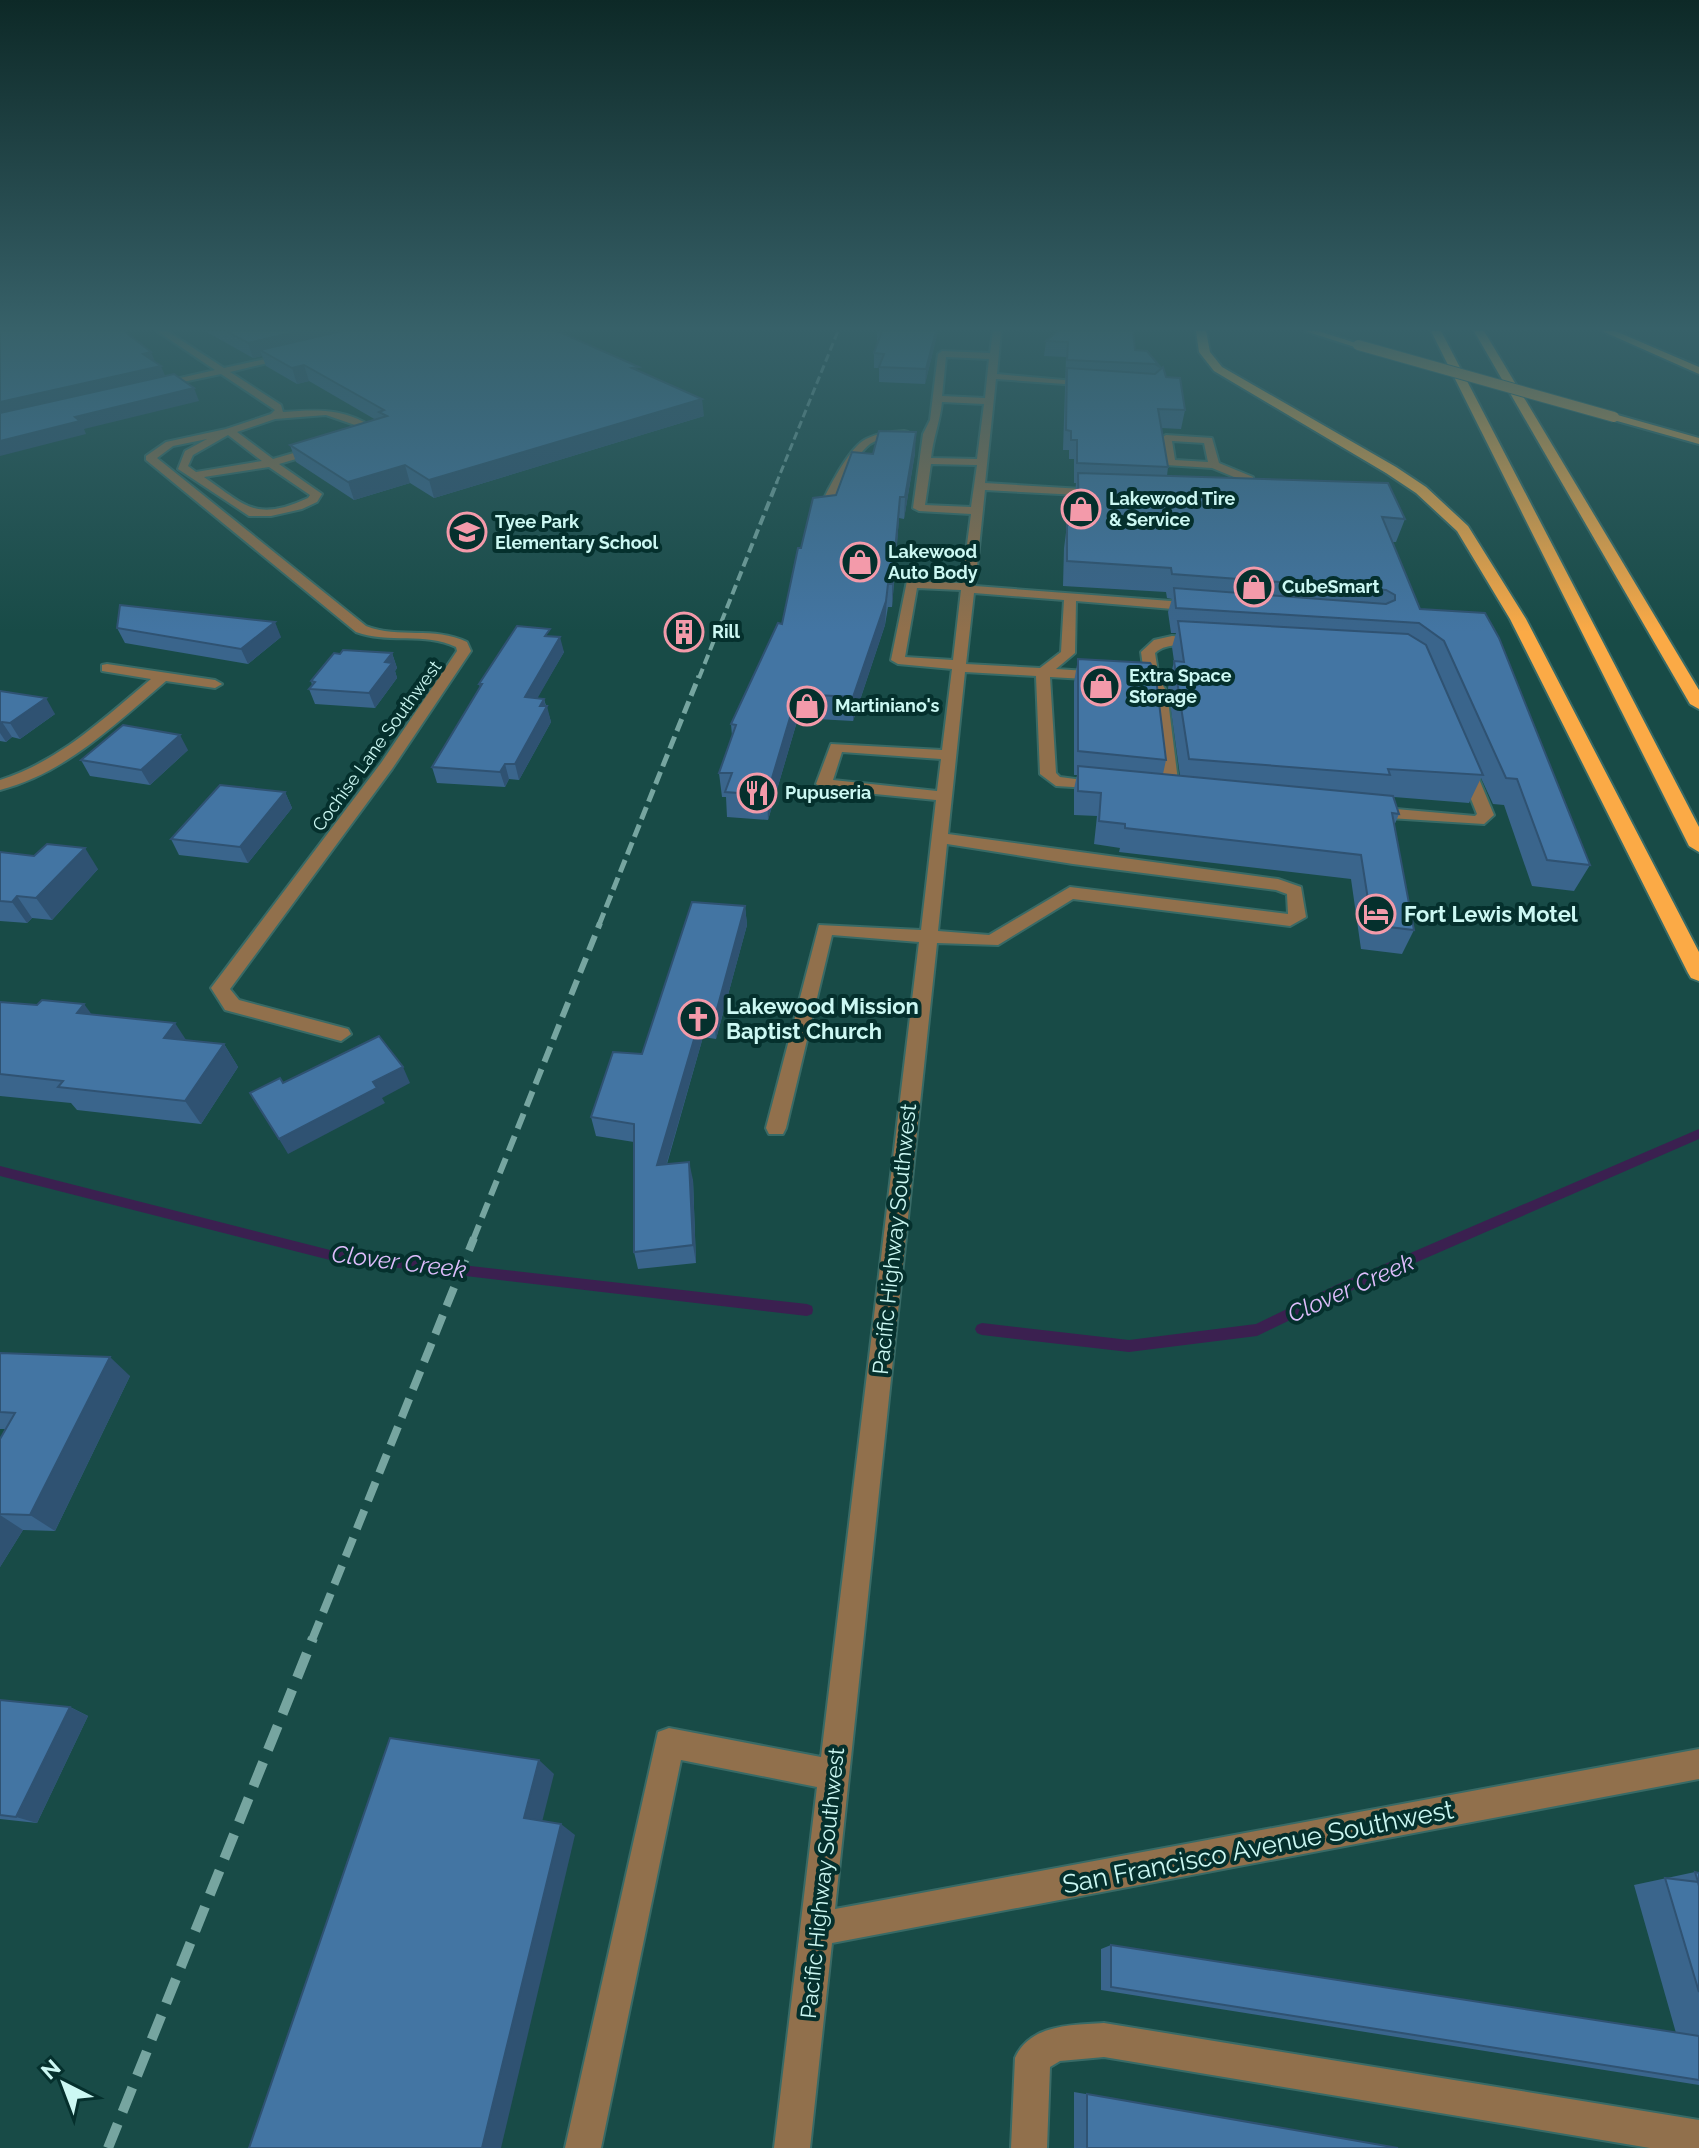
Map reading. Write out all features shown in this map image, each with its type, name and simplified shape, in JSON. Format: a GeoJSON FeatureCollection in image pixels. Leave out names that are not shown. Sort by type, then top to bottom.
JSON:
{"type":"FeatureCollection","features":[{"type":"Feature","properties":{"kind":"highway"},"geometry":{"type":"LineString","coordinates":[[1323,431],[1411,483],[1448,512],[1463,529],[1518,619],[1699,973]]}},
{"type":"Feature","properties":{"kind":"highway"},"geometry":{"type":"LineString","coordinates":[[1487,431],[1699,846]]}},
{"type":"Feature","properties":{"kind":"highway"},"geometry":{"type":"LineString","coordinates":[[1538,431],[1699,704]]}},
{"type":"Feature","properties":{"kind":"main road"},"geometry":{"type":"LineString","coordinates":[[1664,431],[1699,441]]}},
{"type":"Feature","properties":{"kind":"street","name":"Cochise Lane Southwest"},"geometry":{"type":"LineString","coordinates":[[228,431],[170,444],[150,458],[361,629],[379,634],[449,639],[462,645],[464,651],[387,766],[239,967],[220,988],[232,1005],[341,1034]]}},
{"type":"Feature","properties":{"kind":"street"},"geometry":{"type":"LineString","coordinates":[[229,431],[189,453],[182,467],[249,513],[271,513],[313,500],[316,494],[229,431]]}},
{"type":"Feature","properties":{"kind":"street","name":"Cochise Lane Southwest"},"geometry":{"type":"LineString","coordinates":[[271,463],[346,441],[361,431]]}},
{"type":"Feature","properties":{"kind":"street"},"geometry":{"type":"LineString","coordinates":[[929,431],[919,508],[977,511]]}},
{"type":"Feature","properties":{"kind":"street","name":"Pacific Highway Southwest"},"geometry":{"type":"LineString","coordinates":[[792,2148],[986,431]]}},
{"type":"Feature","properties":{"kind":"street"},"geometry":{"type":"LineString","coordinates":[[825,509],[839,478],[866,442],[886,435],[928,434]]}},
{"type":"Feature","properties":{"kind":"street"},"geometry":{"type":"LineString","coordinates":[[1214,465],[1208,440],[1166,438],[1170,463],[1214,465],[1249,479],[1251,496],[1237,495]]}},
{"type":"Feature","properties":{"kind":"street"},"geometry":{"type":"LineString","coordinates":[[926,461],[982,462]]}},
{"type":"Feature","properties":{"kind":"street"},"geometry":{"type":"LineString","coordinates":[[197,475],[271,463]]}},
{"type":"Feature","properties":{"kind":"street"},"geometry":{"type":"LineString","coordinates":[[980,486],[1119,492]]}},
{"type":"Feature","properties":{"kind":"street"},"geometry":{"type":"LineString","coordinates":[[1152,679],[898,660],[911,584],[1208,608]]}},
{"type":"Feature","properties":{"kind":"street"},"geometry":{"type":"LineString","coordinates":[[1043,673],[1068,653],[1070,597]]}},
{"type":"Feature","properties":{"kind":"street"},"geometry":{"type":"LineString","coordinates":[[1203,796],[1165,792],[1160,692],[1152,679],[1148,652],[1154,644],[1169,640],[1216,643]]}},
{"type":"Feature","properties":{"kind":"street"},"geometry":{"type":"LineString","coordinates":[[107,668],[215,684]]}},
{"type":"Feature","properties":{"kind":"street"},"geometry":{"type":"LineString","coordinates":[[1043,673],[1048,774],[1056,781],[1114,787]]}},
{"type":"Feature","properties":{"kind":"street"},"geometry":{"type":"LineString","coordinates":[[0,785],[38,772],[51,764],[163,676]]}},
{"type":"Feature","properties":{"kind":"street"},"geometry":{"type":"LineString","coordinates":[[945,796],[824,784],[836,747],[949,755]]}},
{"type":"Feature","properties":{"kind":"street"},"geometry":{"type":"LineString","coordinates":[[1356,810],[1478,821],[1486,815],[1458,748]]}},
{"type":"Feature","properties":{"kind":"street"},"geometry":{"type":"LineString","coordinates":[[776,1128],[825,929],[992,941],[1070,893],[1290,920],[1297,917],[1295,891],[1278,885],[1073,859],[940,838]]}},
{"type":"Feature","properties":{"kind":"street"},"geometry":{"type":"LineString","coordinates":[[1070,893],[1073,859]]}},
{"type":"Feature","properties":{"kind":"street"},"geometry":{"type":"LineString","coordinates":[[583,2148],[669,1743],[834,1775]]}},
{"type":"Feature","properties":{"kind":"street","name":"San Francisco Avenue Southwest"},"geometry":{"type":"LineString","coordinates":[[817,1929],[1699,1764]]}},
{"type":"Feature","properties":{"kind":"street"},"geometry":{"type":"LineString","coordinates":[[1029,2148],[1033,2058],[1055,2044],[1104,2040],[1699,2138]]}},
{"type":"Feature","properties":{"kind":"building"},"geometry":{"type":"Polygon","coordinates":[[[0,431],[39,431],[0,441],[0,431]]]}},
{"type":"Feature","properties":{"kind":"building"},"geometry":{"type":"Polygon","coordinates":[[[336,431],[593,431],[429,480],[405,465],[348,482],[290,445],[336,431]]]}},
{"type":"Feature","properties":{"kind":"building"},"geometry":{"type":"Polygon","coordinates":[[[879,431],[916,432],[905,497],[900,497],[892,584],[888,584],[886,601],[853,697],[797,694],[767,795],[725,792],[732,773],[719,773],[736,725],[731,724],[778,623],[782,624],[798,548],[801,548],[813,498],[836,495],[852,452],[873,454],[879,431]]]}},
{"type":"Feature","properties":{"kind":"building"},"geometry":{"type":"Polygon","coordinates":[[[1071,431],[1162,431],[1168,467],[1077,463],[1077,440],[1071,440],[1071,431]]]}},
{"type":"Feature","properties":{"kind":"building"},"geometry":{"type":"Polygon","coordinates":[[[1078,473],[1388,483],[1405,519],[1382,517],[1420,609],[1485,613],[1499,638],[1590,865],[1547,860],[1517,779],[1506,778],[1444,641],[1419,623],[1176,608],[1174,588],[1386,604],[1395,600],[1395,595],[1386,590],[1172,574],[1171,568],[1067,561],[1067,525],[1079,525],[1078,473]]]}},
{"type":"Feature","properties":{"kind":"building"},"geometry":{"type":"Polygon","coordinates":[[[120,605],[275,622],[241,649],[117,628],[120,605]]]}},
{"type":"Feature","properties":{"kind":"building"},"geometry":{"type":"Polygon","coordinates":[[[1178,621],[1408,634],[1426,645],[1483,775],[1388,769],[1390,775],[1189,759],[1174,661],[1184,662],[1178,621]]]}},
{"type":"Feature","properties":{"kind":"building"},"geometry":{"type":"Polygon","coordinates":[[[517,626],[550,629],[545,636],[560,637],[525,697],[544,699],[540,706],[547,706],[515,764],[505,764],[500,772],[432,767],[482,684],[479,684],[517,626]]]}},
{"type":"Feature","properties":{"kind":"building"},"geometry":{"type":"Polygon","coordinates":[[[343,650],[392,653],[385,662],[392,663],[369,693],[309,689],[315,682],[311,681],[334,653],[340,654],[343,650]]]}},
{"type":"Feature","properties":{"kind":"building"},"geometry":{"type":"Polygon","coordinates":[[[1078,659],[1150,663],[1155,670],[1166,760],[1078,751],[1078,659]]]}},
{"type":"Feature","properties":{"kind":"building"},"geometry":{"type":"Polygon","coordinates":[[[0,691],[46,698],[10,723],[0,723],[0,691]]]}},
{"type":"Feature","properties":{"kind":"building"},"geometry":{"type":"Polygon","coordinates":[[[123,725],[180,735],[141,770],[81,760],[123,725]]]}},
{"type":"Feature","properties":{"kind":"building"},"geometry":{"type":"Polygon","coordinates":[[[1078,766],[1393,796],[1399,814],[1392,813],[1414,930],[1372,925],[1361,855],[1125,828],[1125,824],[1099,821],[1101,793],[1078,791],[1078,766]]]}},
{"type":"Feature","properties":{"kind":"building"},"geometry":{"type":"Polygon","coordinates":[[[220,785],[285,792],[240,847],[171,839],[220,785]]]}},
{"type":"Feature","properties":{"kind":"building"},"geometry":{"type":"Polygon","coordinates":[[[47,844],[85,848],[36,898],[17,896],[12,902],[0,901],[0,852],[34,856],[47,844]]]}},
{"type":"Feature","properties":{"kind":"building"},"geometry":{"type":"Polygon","coordinates":[[[692,902],[745,906],[714,1020],[700,1019],[657,1165],[689,1162],[693,1245],[634,1252],[634,1124],[591,1117],[613,1052],[642,1054],[692,902]]]}},
{"type":"Feature","properties":{"kind":"building"},"geometry":{"type":"Polygon","coordinates":[[[42,1000],[84,1004],[77,1013],[175,1023],[164,1038],[224,1044],[185,1101],[58,1087],[63,1081],[0,1074],[0,1002],[37,1005],[42,1000]]]}},
{"type":"Feature","properties":{"kind":"building"},"geometry":{"type":"Polygon","coordinates":[[[379,1036],[403,1067],[373,1082],[377,1088],[279,1139],[250,1093],[280,1078],[283,1083],[379,1036]]]}},
{"type":"Feature","properties":{"kind":"building"},"geometry":{"type":"Polygon","coordinates":[[[0,1353],[110,1357],[30,1515],[0,1514],[0,1439],[15,1413],[0,1412],[0,1353]]]}},
{"type":"Feature","properties":{"kind":"building"},"geometry":{"type":"Polygon","coordinates":[[[0,1700],[70,1707],[16,1817],[0,1815],[0,1700]]]}},
{"type":"Feature","properties":{"kind":"building"},"geometry":{"type":"Polygon","coordinates":[[[390,1738],[539,1760],[524,1818],[561,1824],[482,2148],[249,2148],[390,1738]]]}},
{"type":"Feature","properties":{"kind":"building"},"geometry":{"type":"Polygon","coordinates":[[[1665,1878],[1698,1882],[1699,1992],[1665,1878]]]}},
{"type":"Feature","properties":{"kind":"building"},"geometry":{"type":"Polygon","coordinates":[[[1111,1945],[1699,2036],[1699,2080],[1111,1987],[1111,1945]]]}},
{"type":"Feature","properties":{"kind":"building"},"geometry":{"type":"Polygon","coordinates":[[[1087,2094],[1398,2148],[1087,2148],[1087,2094]]]}},
{"type":"Feature","properties":{"kind":"waterway","name":"Clover Creek"},"geometry":{"type":"LineString","coordinates":[[982,1329],[1129,1346],[1257,1330],[1341,1289],[1699,1134]]}},
{"type":"Feature","properties":{"kind":"waterway","name":"Clover Creek"},"geometry":{"type":"LineString","coordinates":[[0,1171],[330,1255],[807,1310]]}},
{"type":"Feature","properties":{"kind":"railway"},"geometry":{"type":"LineString","coordinates":[[776,484],[797,431]]}},
{"type":"Feature","properties":{"kind":"railway"},"geometry":{"type":"LineString","coordinates":[[699,678],[777,482]]}},
{"type":"Feature","properties":{"kind":"railway"},"geometry":{"type":"LineString","coordinates":[[599,925],[699,676]]}},
{"type":"Feature","properties":{"kind":"railway"},"geometry":{"type":"LineString","coordinates":[[473,1240],[600,923]]}},
{"type":"Feature","properties":{"kind":"railway"},"geometry":{"type":"LineString","coordinates":[[312,1640],[474,1238]]}},
{"type":"Feature","properties":{"kind":"railway"},"geometry":{"type":"LineString","coordinates":[[108,2148],[313,1638]]}},
{"type":"Feature","properties":{"kind":"place","name":"Lakewood Tire & Service"},"geometry":{"type":"Point","coordinates":[1081,509]}},
{"type":"Feature","properties":{"kind":"place","name":"Tyee Park Elementary School"},"geometry":{"type":"Point","coordinates":[467,532]}},
{"type":"Feature","properties":{"kind":"place","name":"Lakewood Auto Body"},"geometry":{"type":"Point","coordinates":[860,562]}},
{"type":"Feature","properties":{"kind":"place","name":"CubeSmart"},"geometry":{"type":"Point","coordinates":[1254,587]}},
{"type":"Feature","properties":{"kind":"place","name":"Rill"},"geometry":{"type":"Point","coordinates":[684,632]}},
{"type":"Feature","properties":{"kind":"place","name":"Extra Space Storage"},"geometry":{"type":"Point","coordinates":[1101,686]}},
{"type":"Feature","properties":{"kind":"place","name":"Martiniano's"},"geometry":{"type":"Point","coordinates":[807,706]}},
{"type":"Feature","properties":{"kind":"place","name":"Pupuseria"},"geometry":{"type":"Point","coordinates":[757,793]}},
{"type":"Feature","properties":{"kind":"place","name":"Fort Lewis Motel"},"geometry":{"type":"Point","coordinates":[1376,914]}},
{"type":"Feature","properties":{"kind":"place","name":"Lakewood Mission Baptist Church"},"geometry":{"type":"Point","coordinates":[698,1019]}}]}
